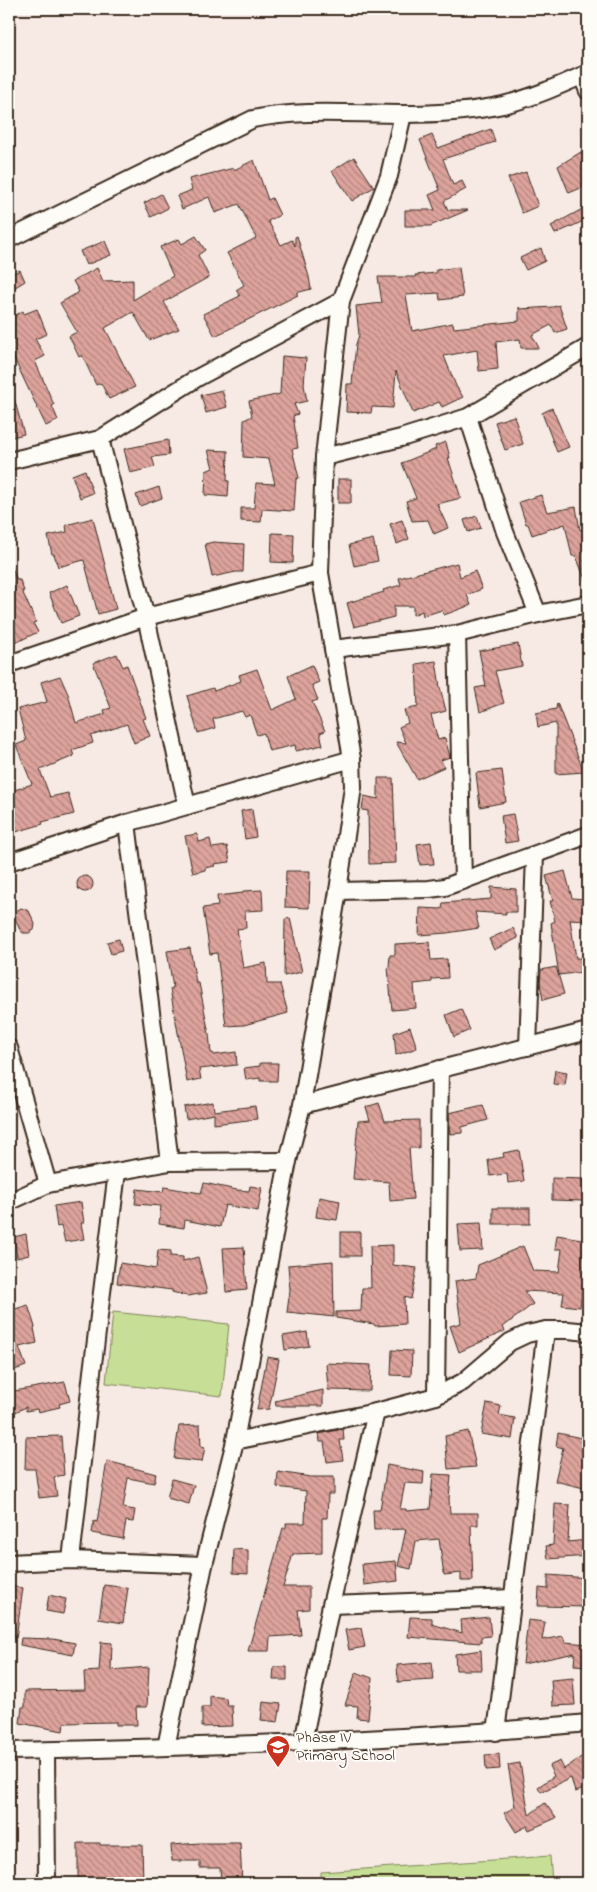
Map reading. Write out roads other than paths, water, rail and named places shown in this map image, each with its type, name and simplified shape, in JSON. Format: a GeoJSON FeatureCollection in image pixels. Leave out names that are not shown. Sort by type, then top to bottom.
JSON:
{"type":"FeatureCollection","features":[{"type":"Feature","properties":{"kind":"street"},"geometry":{"type":"LineString","coordinates":[[9,239],[253,119],[296,112],[403,114],[474,110],[504,104],[585,74],[588,91]]}},
{"type":"Feature","properties":{"kind":"street"},"geometry":{"type":"LineString","coordinates":[[166,1747],[204,1565],[235,1441],[288,1161],[302,1105],[338,891],[353,787],[352,759],[320,573],[324,457],[341,301],[389,176],[403,114]]}},
{"type":"Feature","properties":{"kind":"street"},"geometry":{"type":"LineString","coordinates":[[9,461],[100,439],[197,378],[341,301]]}},
{"type":"Feature","properties":{"kind":"street"},"geometry":{"type":"LineString","coordinates":[[324,457],[401,438],[468,417],[588,347]]}},
{"type":"Feature","properties":{"kind":"street"},"geometry":{"type":"LineString","coordinates":[[468,417],[504,532],[538,614]]}},
{"type":"Feature","properties":{"kind":"street"},"geometry":{"type":"LineString","coordinates":[[100,439],[146,617],[187,806]]}},
{"type":"Feature","properties":{"kind":"street"},"geometry":{"type":"LineString","coordinates":[[9,664],[146,617],[320,573]]}},
{"type":"Feature","properties":{"kind":"street"},"geometry":{"type":"LineString","coordinates":[[333,650],[457,634],[588,604]]}},
{"type":"Feature","properties":{"kind":"street"},"geometry":{"type":"LineString","coordinates":[[457,634],[463,880]]}},
{"type":"Feature","properties":{"kind":"street"},"geometry":{"type":"LineString","coordinates":[[9,862],[127,824],[352,759]]}},
{"type":"Feature","properties":{"kind":"street"},"geometry":{"type":"LineString","coordinates":[[127,824],[170,1162]]}},
{"type":"Feature","properties":{"kind":"street"},"geometry":{"type":"LineString","coordinates":[[338,891],[445,887],[588,835]]}},
{"type":"Feature","properties":{"kind":"street"},"geometry":{"type":"LineString","coordinates":[[528,1047],[535,855]]}},
{"type":"Feature","properties":{"kind":"street"},"geometry":{"type":"LineString","coordinates":[[302,1105],[588,1030]]}},
{"type":"Feature","properties":{"kind":"street"},"geometry":{"type":"LineString","coordinates":[[9,1048],[48,1184]]}},
{"type":"Feature","properties":{"kind":"street"},"geometry":{"type":"LineString","coordinates":[[436,1396],[440,1068]]}},
{"type":"Feature","properties":{"kind":"street"},"geometry":{"type":"LineString","coordinates":[[9,1202],[48,1184],[170,1162],[288,1161]]}},
{"type":"Feature","properties":{"kind":"street"},"geometry":{"type":"LineString","coordinates":[[71,1560],[92,1372],[118,1172]]}},
{"type":"Feature","properties":{"kind":"street"},"geometry":{"type":"LineString","coordinates":[[496,1732],[546,1330]]}},
{"type":"Feature","properties":{"kind":"street"},"geometry":{"type":"LineString","coordinates":[[235,1441],[376,1412],[436,1396],[463,1382],[510,1342],[527,1334],[546,1330],[588,1332]]}},
{"type":"Feature","properties":{"kind":"street"},"geometry":{"type":"LineString","coordinates":[[303,1742],[331,1605],[376,1412]]}},
{"type":"Feature","properties":{"kind":"street"},"geometry":{"type":"LineString","coordinates":[[9,1563],[71,1560],[204,1565]]}},
{"type":"Feature","properties":{"kind":"street"},"geometry":{"type":"LineString","coordinates":[[331,1605],[513,1598]]}},
{"type":"Feature","properties":{"kind":"street"},"geometry":{"type":"LineString","coordinates":[[9,1751],[303,1742],[496,1732],[588,1724]]}},
{"type":"Feature","properties":{"kind":"street"},"geometry":{"type":"LineString","coordinates":[[46,1751],[46,1883]]}},
{"type":"Feature","properties":{"kind":"place","name":"Phase IV Primary School"},"geometry":{"type":"Point","coordinates":[278,1768]}}]}
